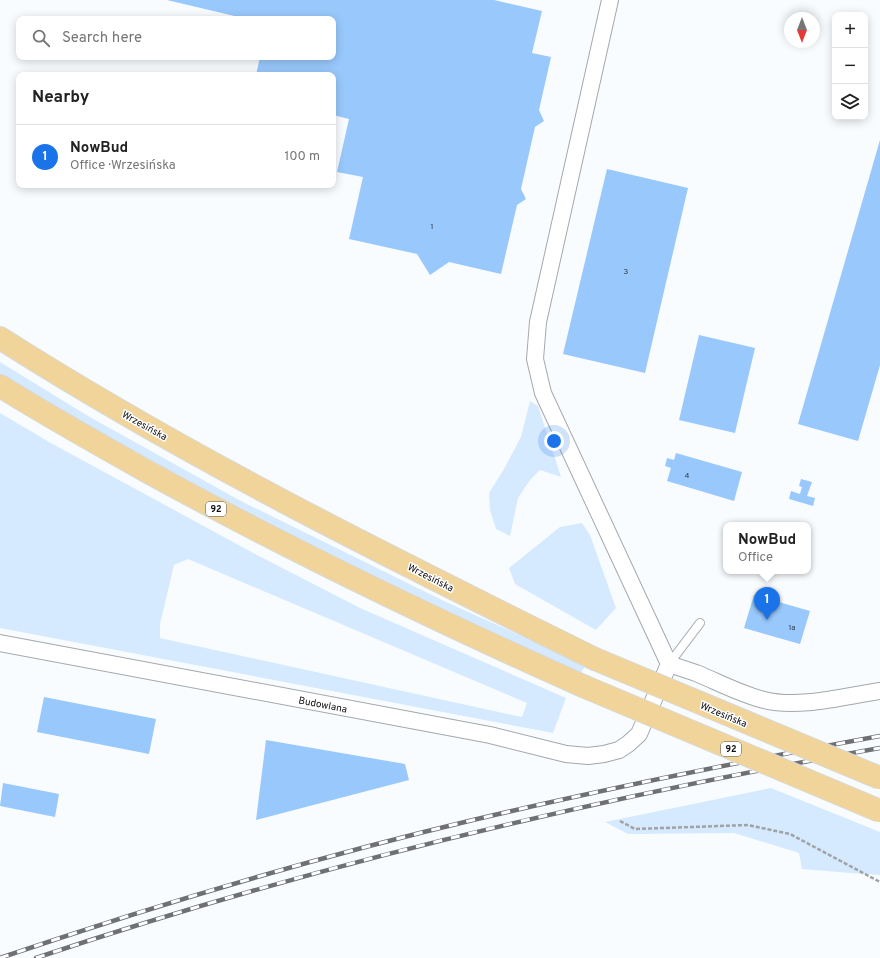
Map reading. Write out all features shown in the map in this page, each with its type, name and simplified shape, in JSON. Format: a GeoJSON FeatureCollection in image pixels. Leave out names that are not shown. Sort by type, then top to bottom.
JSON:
{"type":"FeatureCollection","features":[{"type":"Feature","properties":{"kind":"main road","name":"Wrzesińska"},"geometry":{"type":"LineString","coordinates":[[0,338],[41,364],[130,416],[312,516],[501,613],[595,659],[880,778]]}},
{"type":"Feature","properties":{"kind":"main road","name":"92"},"geometry":{"type":"LineString","coordinates":[[0,386],[38,410],[246,526],[438,620],[583,686],[880,811]]}},
{"type":"Feature","properties":{"kind":"street"},"geometry":{"type":"LineString","coordinates":[[610,0],[538,322],[535,359],[544,393],[670,664],[748,695],[778,702],[810,702],[880,691]]}},
{"type":"Feature","properties":{"kind":"street","name":"Budowlana"},"geometry":{"type":"LineString","coordinates":[[0,643],[490,735],[566,754],[588,756],[618,750],[628,744],[639,734],[670,664]]}},
{"type":"Feature","properties":{"kind":"lane"},"geometry":{"type":"LineString","coordinates":[[670,664],[700,623]]}},
{"type":"Feature","properties":{"kind":"path"},"geometry":{"type":"LineString","coordinates":[[620,821],[635,829],[748,825],[790,834],[880,882]]}},
{"type":"Feature","properties":{"kind":"shaded area"},"geometry":{"type":"Polygon","coordinates":[[[0,362],[88,416],[239,500],[446,602],[586,665],[580,674],[432,605],[285,533],[141,457],[0,374],[0,362]]]}},
{"type":"Feature","properties":{"kind":"shaded area"},"geometry":{"type":"Polygon","coordinates":[[[530,401],[538,406],[561,477],[540,470],[530,480],[518,498],[510,536],[496,529],[490,510],[489,493],[521,437],[530,401]]]}},
{"type":"Feature","properties":{"kind":"shaded area"},"geometry":{"type":"Polygon","coordinates":[[[0,413],[49,442],[257,555],[360,608],[566,698],[553,733],[0,628],[0,413]],[[188,559],[174,565],[160,624],[160,638],[522,717],[527,703],[188,559]]]}},
{"type":"Feature","properties":{"kind":"shaded area"},"geometry":{"type":"Polygon","coordinates":[[[582,523],[590,535],[616,608],[596,630],[515,584],[509,568],[560,527],[582,523]]]}},
{"type":"Feature","properties":{"kind":"shaded area"},"geometry":{"type":"Polygon","coordinates":[[[771,788],[880,832],[880,875],[802,869],[799,853],[734,833],[628,834],[605,822],[771,788]]]}},
{"type":"Feature","properties":{"kind":"building"},"geometry":{"type":"Polygon","coordinates":[[[167,0],[494,0],[542,11],[532,53],[551,57],[539,110],[544,121],[535,127],[521,189],[526,199],[517,205],[501,274],[449,262],[430,275],[417,254],[349,239],[363,177],[337,172],[349,119],[336,116],[336,72],[257,72],[259,60],[336,60],[336,16],[234,16],[167,0]]]}},
{"type":"Feature","properties":{"kind":"building"},"geometry":{"type":"Polygon","coordinates":[[[880,140],[880,365],[858,441],[798,424],[880,140]]]}},
{"type":"Feature","properties":{"kind":"building"},"geometry":{"type":"Polygon","coordinates":[[[607,169],[688,188],[645,373],[563,354],[607,169]]]}},
{"type":"Feature","properties":{"kind":"building"},"geometry":{"type":"Polygon","coordinates":[[[699,335],[755,348],[735,433],[679,420],[699,335]]]}},
{"type":"Feature","properties":{"kind":"building"},"geometry":{"type":"Polygon","coordinates":[[[676,453],[742,472],[734,501],[667,481],[671,468],[665,466],[667,458],[674,460],[676,453]]]}},
{"type":"Feature","properties":{"kind":"building"},"geometry":{"type":"Polygon","coordinates":[[[801,479],[812,482],[807,496],[815,498],[813,506],[789,499],[791,491],[800,494],[802,487],[799,486],[801,479]]]}},
{"type":"Feature","properties":{"kind":"building"},"geometry":{"type":"Polygon","coordinates":[[[754,595],[810,611],[800,644],[744,628],[754,595]]]}},
{"type":"Feature","properties":{"kind":"building"},"geometry":{"type":"Polygon","coordinates":[[[44,697],[156,719],[149,754],[37,732],[44,697]]]}},
{"type":"Feature","properties":{"kind":"building"},"geometry":{"type":"Polygon","coordinates":[[[266,740],[405,764],[409,780],[256,820],[266,740]]]}},
{"type":"Feature","properties":{"kind":"building"},"geometry":{"type":"Polygon","coordinates":[[[3,783],[59,794],[55,817],[0,806],[3,783]]]}},
{"type":"Feature","properties":{"kind":"railway"},"geometry":{"type":"LineString","coordinates":[[0,958],[117,919],[235,883],[413,835],[524,808],[625,786],[880,736]]}},
{"type":"Feature","properties":{"kind":"railway"},"geometry":{"type":"LineString","coordinates":[[36,958],[140,924],[244,893],[454,837],[666,789],[880,748]]}},
{"type":"Feature","properties":{"kind":"place","name":"NowBud"},"geometry":{"type":"Point","coordinates":[767,620]}}]}
